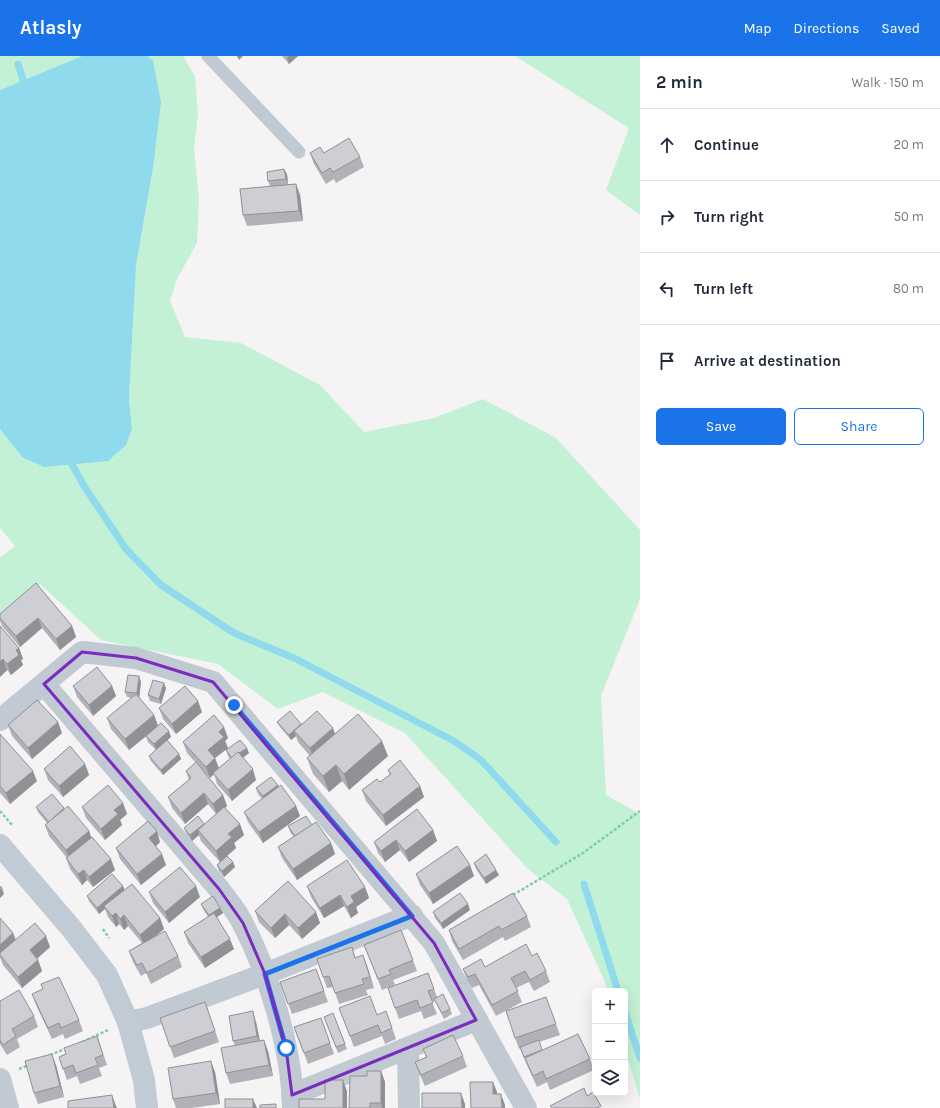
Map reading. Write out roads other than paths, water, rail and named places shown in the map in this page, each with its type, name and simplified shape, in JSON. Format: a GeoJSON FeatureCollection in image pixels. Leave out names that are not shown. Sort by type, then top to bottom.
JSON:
{"type":"FeatureCollection","features":[{"type":"Feature","properties":{"kind":"street"},"geometry":{"type":"LineString","coordinates":[[0,720],[82,652],[136,658],[213,682],[434,943],[526,1108]]}},
{"type":"Feature","properties":{"kind":"street"},"geometry":{"type":"LineString","coordinates":[[44,684],[219,888],[243,923],[265,974],[286,1048],[292,1102],[408,1048],[476,1020]]}},
{"type":"Feature","properties":{"kind":"street"},"geometry":{"type":"LineString","coordinates":[[0,845],[71,928],[107,975],[120,1026],[144,1080],[147,1108]]}},
{"type":"Feature","properties":{"kind":"street"},"geometry":{"type":"LineString","coordinates":[[120,1026],[147,1018],[265,974],[412,916]]}},
{"type":"Feature","properties":{"kind":"street"},"geometry":{"type":"LineString","coordinates":[[408,1048],[410,1108]]}},
{"type":"Feature","properties":{"kind":"street"},"geometry":{"type":"LineString","coordinates":[[7,1075],[8,1108]]}},
{"type":"Feature","properties":{"kind":"lane"},"geometry":{"type":"LineString","coordinates":[[208,56],[299,152]]}},
{"type":"Feature","properties":{"kind":"water"},"geometry":{"type":"Polygon","coordinates":[[[82,56],[148,56],[153,61],[161,102],[153,168],[136,266],[129,399],[132,429],[126,445],[108,461],[44,467],[22,457],[0,429],[0,90],[82,56]]]}},
{"type":"Feature","properties":{"kind":"waterway"},"geometry":{"type":"LineString","coordinates":[[18,64],[26,89]]}},
{"type":"Feature","properties":{"kind":"waterway"},"geometry":{"type":"LineString","coordinates":[[68,457],[84,486],[126,549],[161,585],[234,633],[294,658],[454,741],[481,760],[556,842]]}},
{"type":"Feature","properties":{"kind":"waterway"},"geometry":{"type":"LineString","coordinates":[[584,884],[617,988]]}},
{"type":"Feature","properties":{"kind":"waterway"},"geometry":{"type":"LineString","coordinates":[[628,1021],[640,1058]]}}]}
